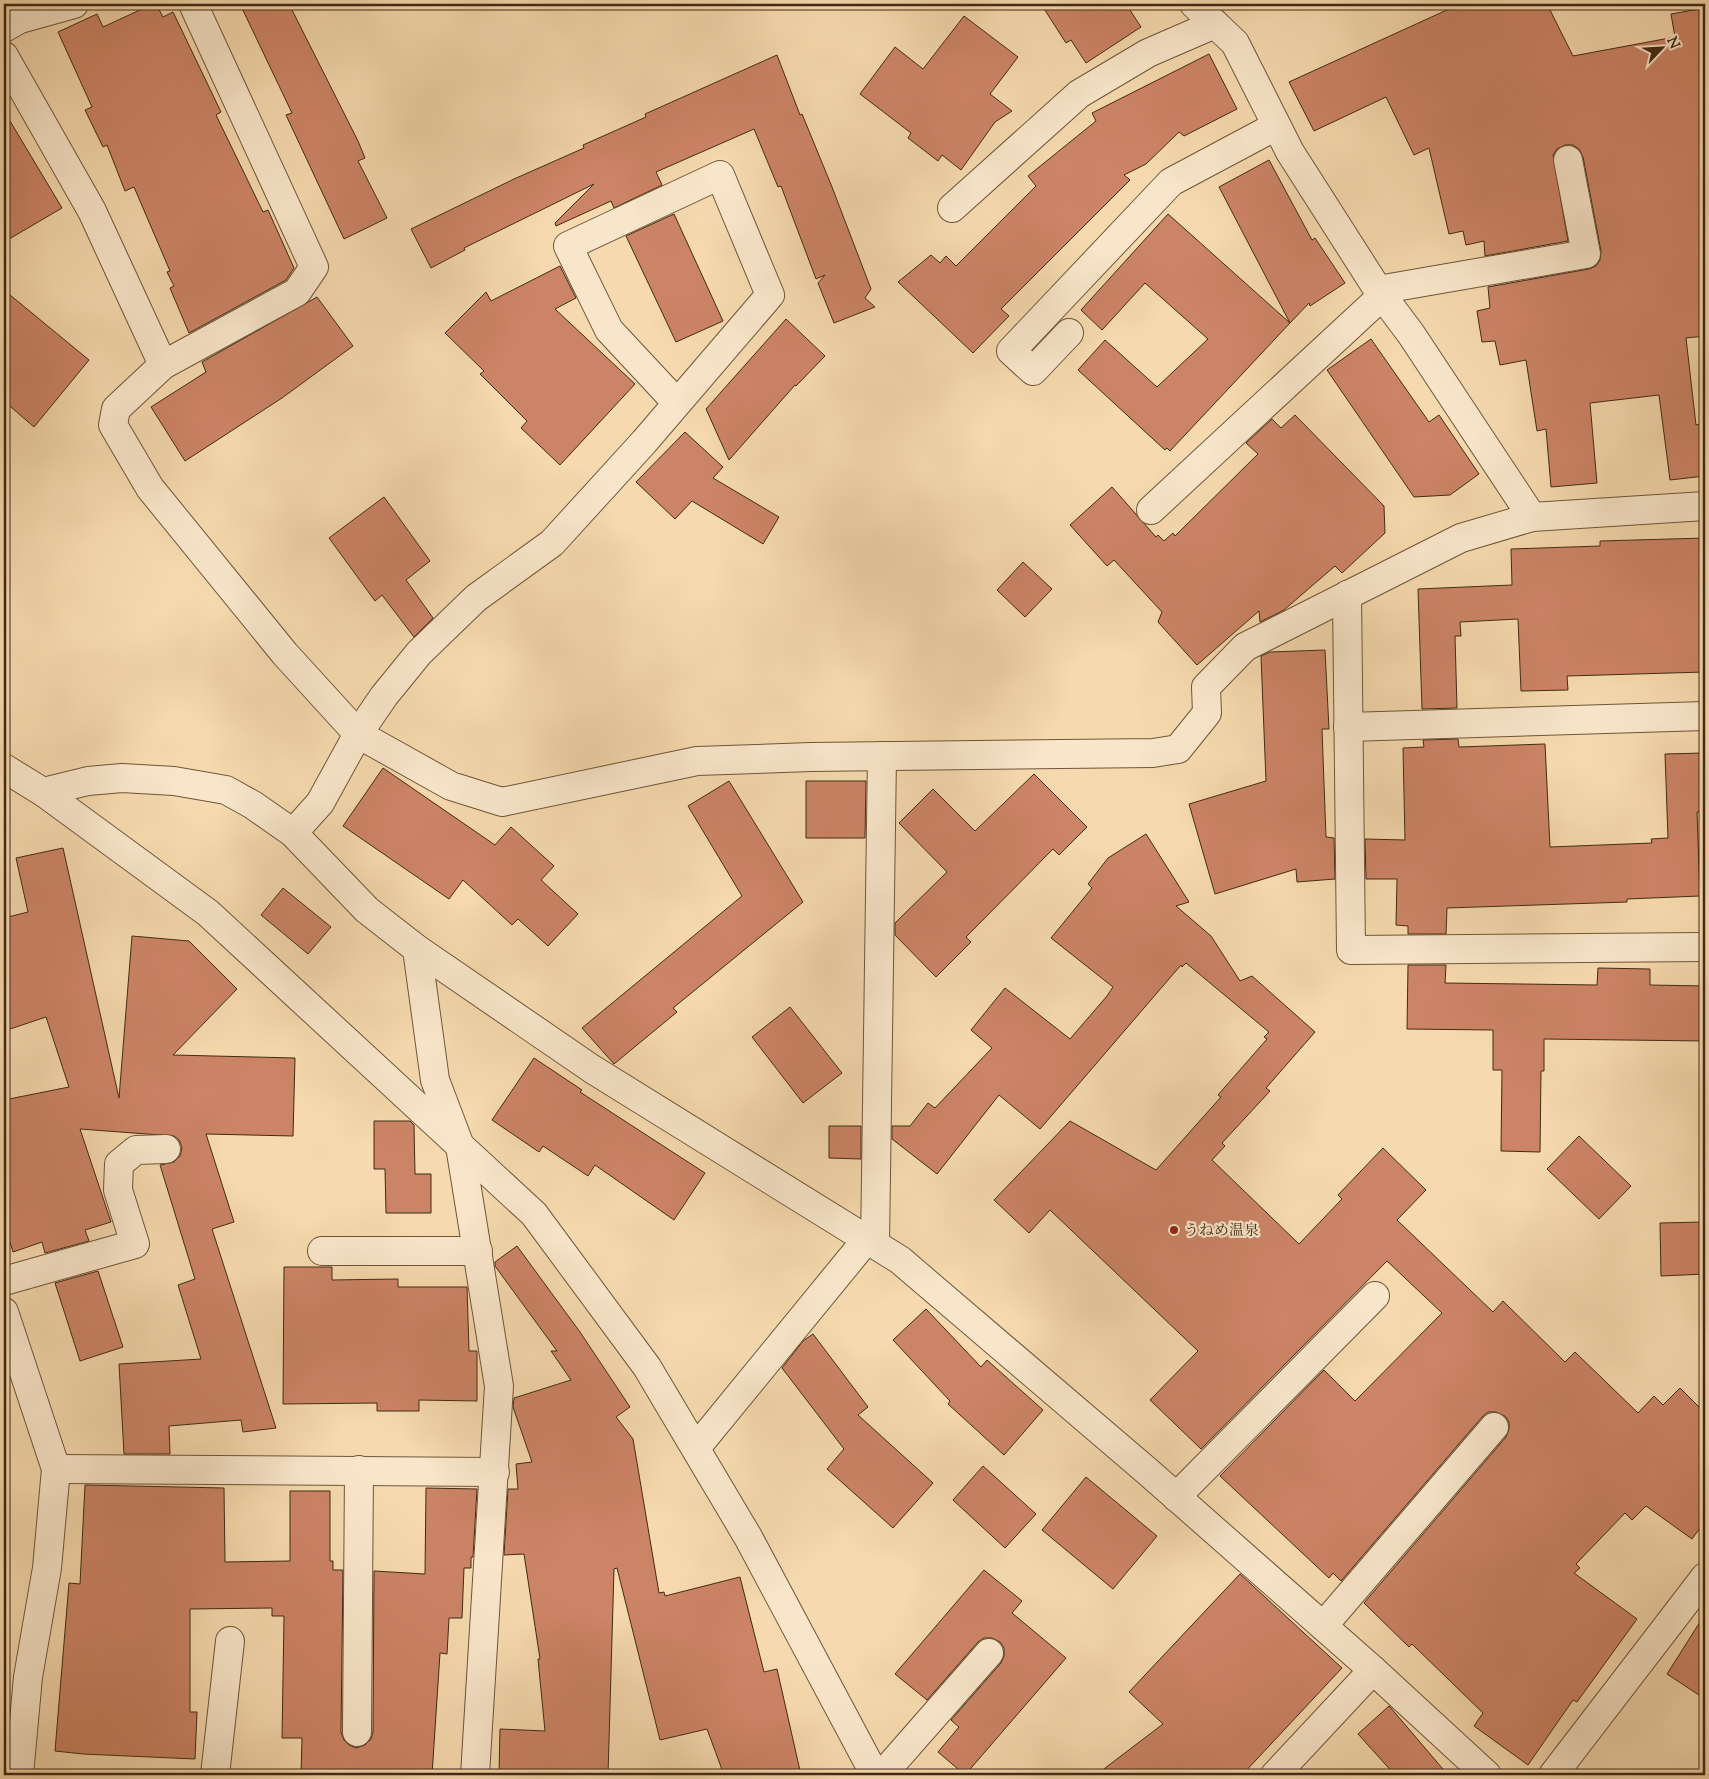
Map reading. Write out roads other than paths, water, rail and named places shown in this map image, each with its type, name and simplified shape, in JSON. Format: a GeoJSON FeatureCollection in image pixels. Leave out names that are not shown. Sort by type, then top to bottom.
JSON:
{"type":"FeatureCollection","features":[{"type":"Feature","properties":{"kind":"street"},"geometry":{"type":"LineString","coordinates":[[4,28],[20,19],[74,4]]}},
{"type":"Feature","properties":{"kind":"street"},"geometry":{"type":"LineString","coordinates":[[193,4],[314,267],[297,292],[163,365],[116,409],[113,425],[150,488],[285,654],[358,734],[451,786],[502,802],[697,761],[882,756],[1153,753],[1178,749],[1207,713],[1206,687],[1245,647],[1461,538],[1532,517],[1705,506]]}},
{"type":"Feature","properties":{"kind":"street"},"geometry":{"type":"LineString","coordinates":[[1194,4],[1235,43],[1290,152],[1380,293],[1411,334],[1532,517]]}},
{"type":"Feature","properties":{"kind":"street"},"geometry":{"type":"LineString","coordinates":[[952,208],[1079,94],[1148,53],[1215,24]]}},
{"type":"Feature","properties":{"kind":"street"},"geometry":{"type":"LineString","coordinates":[[4,56],[92,210],[163,365]]}},
{"type":"Feature","properties":{"kind":"street"},"geometry":{"type":"LineString","coordinates":[[1070,333],[1033,371],[1011,351],[1171,182],[1276,126]]}},
{"type":"Feature","properties":{"kind":"street"},"geometry":{"type":"LineString","coordinates":[[1152,510],[1380,293],[1586,254],[1568,160]]}},
{"type":"Feature","properties":{"kind":"street"},"geometry":{"type":"LineString","coordinates":[[293,833],[320,803],[358,734],[384,696],[419,653],[476,598],[552,543],[677,403],[770,295],[720,175],[568,246],[609,330],[677,403]]}},
{"type":"Feature","properties":{"kind":"street"},"geometry":{"type":"LineString","coordinates":[[1347,595],[1351,950],[1705,947]]}},
{"type":"Feature","properties":{"kind":"street"},"geometry":{"type":"LineString","coordinates":[[1348,726],[1705,716]]}},
{"type":"Feature","properties":{"kind":"street"},"geometry":{"type":"LineString","coordinates":[[696,1448],[871,1242],[882,756]]}},
{"type":"Feature","properties":{"kind":"street"},"geometry":{"type":"LineString","coordinates":[[4,768],[43,792],[208,913],[534,1214],[647,1367],[748,1537],[875,1775]]}},
{"type":"Feature","properties":{"kind":"street"},"geometry":{"type":"LineString","coordinates":[[43,792],[88,781],[122,778],[174,781],[226,790],[254,805],[293,833],[367,910],[417,949],[592,1069],[900,1260],[1176,1497],[1373,1670],[1487,1775]]}},
{"type":"Feature","properties":{"kind":"street"},"geometry":{"type":"LineString","coordinates":[[417,949],[436,1080],[460,1146],[499,1386],[475,1775]]}},
{"type":"Feature","properties":{"kind":"street"},"geometry":{"type":"LineString","coordinates":[[4,1282],[135,1244],[118,1190],[119,1164],[136,1150],[166,1149]]}},
{"type":"Feature","properties":{"kind":"street"},"geometry":{"type":"LineString","coordinates":[[322,1251],[478,1251]]}},
{"type":"Feature","properties":{"kind":"street"},"geometry":{"type":"LineString","coordinates":[[1176,1497],[1375,1296]]}},
{"type":"Feature","properties":{"kind":"street"},"geometry":{"type":"LineString","coordinates":[[4,1312],[56,1470],[47,1568],[28,1677],[19,1775]]}},
{"type":"Feature","properties":{"kind":"street"},"geometry":{"type":"LineString","coordinates":[[1323,1626],[1494,1427]]}},
{"type":"Feature","properties":{"kind":"street"},"geometry":{"type":"LineString","coordinates":[[56,1470],[495,1472]]}},
{"type":"Feature","properties":{"kind":"street"},"geometry":{"type":"LineString","coordinates":[[357,1732],[358,1470]]}},
{"type":"Feature","properties":{"kind":"street"},"geometry":{"type":"LineString","coordinates":[[1553,1775],[1705,1577]]}},
{"type":"Feature","properties":{"kind":"street"},"geometry":{"type":"LineString","coordinates":[[215,1775],[230,1641]]}},
{"type":"Feature","properties":{"kind":"street"},"geometry":{"type":"LineString","coordinates":[[882,1775],[989,1654]]}},
{"type":"Feature","properties":{"kind":"street"},"geometry":{"type":"LineString","coordinates":[[1275,1775],[1373,1670]]}},
{"type":"Feature","properties":{"kind":"place","name":"うねめ温泉"},"geometry":{"type":"Point","coordinates":[1174,1230]}}]}
